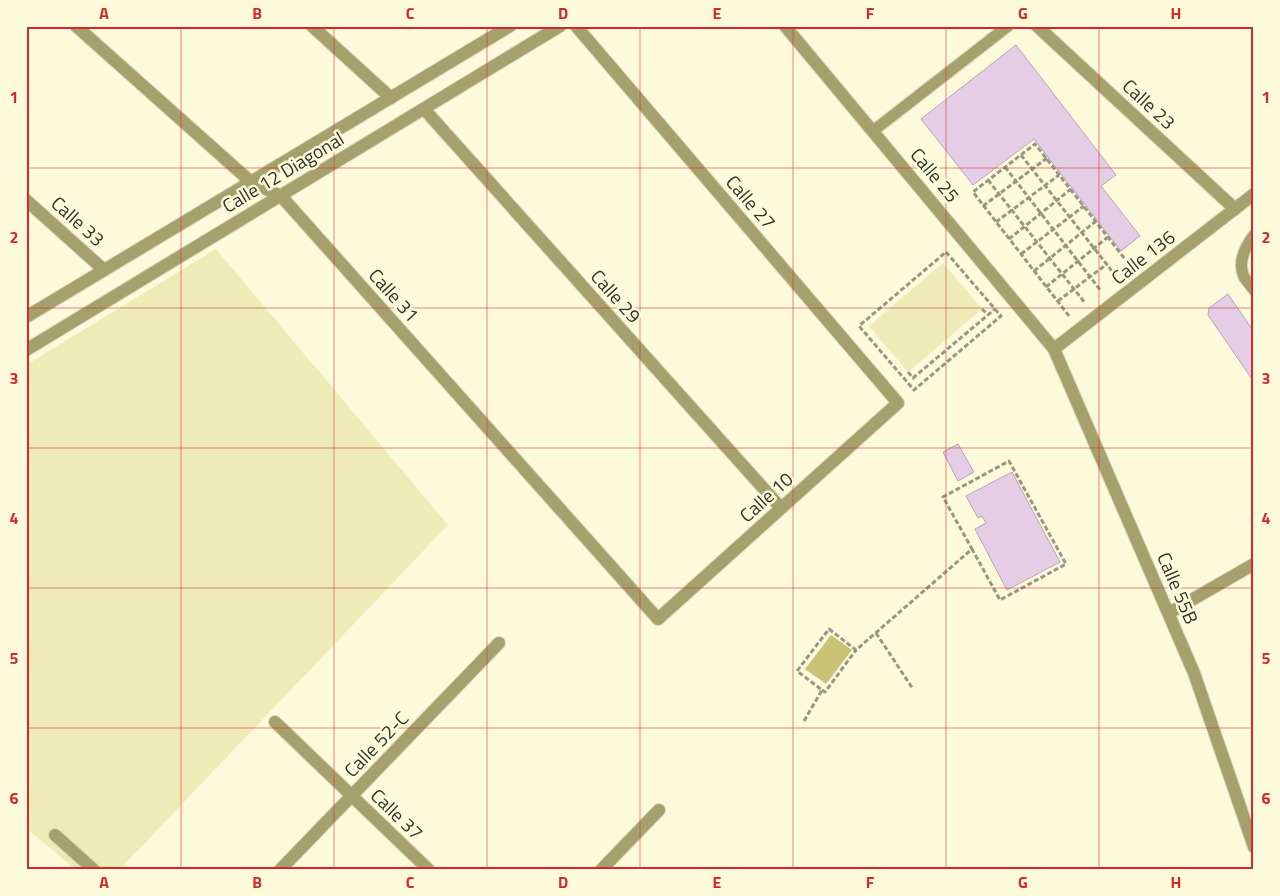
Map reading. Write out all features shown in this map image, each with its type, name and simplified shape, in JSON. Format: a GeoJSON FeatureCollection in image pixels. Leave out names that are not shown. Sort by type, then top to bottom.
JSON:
{"type":"FeatureCollection","features":[{"type":"Feature","properties":{"kind":"street","name":"Calle 31"},"geometry":{"type":"LineString","coordinates":[[76,26],[251,182],[281,196],[658,619]]}},
{"type":"Feature","properties":{"kind":"street"},"geometry":{"type":"LineString","coordinates":[[312,26],[391,98]]}},
{"type":"Feature","properties":{"kind":"street","name":"Calle 12 Diagonal"},"geometry":{"type":"LineString","coordinates":[[26,317],[510,26]]}},
{"type":"Feature","properties":{"kind":"street","name":"Calle 12 Diagonal"},"geometry":{"type":"LineString","coordinates":[[26,350],[560,26]]}},
{"type":"Feature","properties":{"kind":"street","name":"Calle 27"},"geometry":{"type":"LineString","coordinates":[[576,26],[898,402]]}},
{"type":"Feature","properties":{"kind":"street","name":"Calle 25"},"geometry":{"type":"LineString","coordinates":[[785,26],[1054,349]]}},
{"type":"Feature","properties":{"kind":"street","name":"Calle 23"},"geometry":{"type":"LineString","coordinates":[[1038,26],[1235,209]]}},
{"type":"Feature","properties":{"kind":"street","name":"Calle 29"},"geometry":{"type":"LineString","coordinates":[[424,109],[781,508]]}},
{"type":"Feature","properties":{"kind":"street","name":"Calle 136"},"geometry":{"type":"LineString","coordinates":[[1054,349],[1254,194]]}},
{"type":"Feature","properties":{"kind":"street","name":"Calle 33"},"geometry":{"type":"LineString","coordinates":[[26,200],[104,270]]}},
{"type":"Feature","properties":{"kind":"street","name":"Calle 55B"},"geometry":{"type":"LineString","coordinates":[[1054,349],[1194,672],[1254,847]]}},
{"type":"Feature","properties":{"kind":"street","name":"Calle 10"},"geometry":{"type":"LineString","coordinates":[[658,619],[898,402]]}},
{"type":"Feature","properties":{"kind":"street"},"geometry":{"type":"LineString","coordinates":[[1169,613],[1254,564]]}},
{"type":"Feature","properties":{"kind":"street","name":"Calle 52-C"},"geometry":{"type":"LineString","coordinates":[[280,870],[500,644]]}},
{"type":"Feature","properties":{"kind":"street","name":"Calle 37"},"geometry":{"type":"LineString","coordinates":[[275,722],[429,870]]}},
{"type":"Feature","properties":{"kind":"street"},"geometry":{"type":"LineString","coordinates":[[601,870],[659,810]]}},
{"type":"Feature","properties":{"kind":"street"},"geometry":{"type":"LineString","coordinates":[[55,835],[94,870]]}},
{"type":"Feature","properties":{"kind":"lane"},"geometry":{"type":"LineString","coordinates":[[873,131],[1008,26]]}},
{"type":"Feature","properties":{"kind":"lane"},"geometry":{"type":"LineString","coordinates":[[1254,235],[1243,253],[1242,266],[1244,276],[1254,290]]}},
{"type":"Feature","properties":{"kind":"path"},"geometry":{"type":"LineString","coordinates":[[1073,320],[973,192],[1035,144],[1134,271]]}},
{"type":"Feature","properties":{"kind":"path"},"geometry":{"type":"LineString","coordinates":[[1021,155],[1121,282]]}},
{"type":"Feature","properties":{"kind":"path"},"geometry":{"type":"LineString","coordinates":[[984,206],[1046,158]]}},
{"type":"Feature","properties":{"kind":"path"},"geometry":{"type":"LineString","coordinates":[[1005,167],[1104,295]]}},
{"type":"Feature","properties":{"kind":"path"},"geometry":{"type":"LineString","coordinates":[[996,222],[1059,175]]}},
{"type":"Feature","properties":{"kind":"path"},"geometry":{"type":"LineString","coordinates":[[988,180],[1089,308]]}},
{"type":"Feature","properties":{"kind":"path"},"geometry":{"type":"LineString","coordinates":[[1009,239],[1071,190]]}},
{"type":"Feature","properties":{"kind":"path"},"geometry":{"type":"LineString","coordinates":[[1021,254],[1084,206]]}},
{"type":"Feature","properties":{"kind":"path"},"geometry":{"type":"LineString","coordinates":[[1034,270],[1096,221]]}},
{"type":"Feature","properties":{"kind":"path"},"geometry":{"type":"LineString","coordinates":[[1046,287],[1108,237]]}},
{"type":"Feature","properties":{"kind":"path"},"geometry":{"type":"LineString","coordinates":[[946,252],[995,309],[1001,316],[914,390],[859,326],[946,252]]}},
{"type":"Feature","properties":{"kind":"path"},"geometry":{"type":"LineString","coordinates":[[1058,301],[1107,264]]}},
{"type":"Feature","properties":{"kind":"path"},"geometry":{"type":"LineString","coordinates":[[982,309],[988,315]]}},
{"type":"Feature","properties":{"kind":"path"},"geometry":{"type":"LineString","coordinates":[[908,372],[913,378],[995,309]]}},
{"type":"Feature","properties":{"kind":"path"},"geometry":{"type":"LineString","coordinates":[[1009,462],[1066,564],[1000,600],[972,549],[943,497],[1009,462]]}},
{"type":"Feature","properties":{"kind":"path"},"geometry":{"type":"LineString","coordinates":[[856,650],[829,629],[797,671],[825,692],[856,650],[972,549]]}},
{"type":"Feature","properties":{"kind":"path"},"geometry":{"type":"LineString","coordinates":[[876,633],[913,688]]}},
{"type":"Feature","properties":{"kind":"path"},"geometry":{"type":"LineString","coordinates":[[804,721],[822,690]]}},
{"type":"Feature","properties":{"kind":"shaded area"},"geometry":{"type":"Polygon","coordinates":[[[216,249],[448,525],[119,870],[76,870],[26,828],[26,365],[216,249]]]}},
{"type":"Feature","properties":{"kind":"shaded area"},"geometry":{"type":"Polygon","coordinates":[[[943,263],[982,309],[908,372],[869,326],[943,263]]]}},
{"type":"Feature","properties":{"kind":"shaded area"},"geometry":{"type":"Polygon","coordinates":[[[831,635],[852,650],[826,684],[805,669],[831,635]]]}},
{"type":"Feature","properties":{"kind":"building"},"geometry":{"type":"Polygon","coordinates":[[[1016,45],[1116,175],[1101,186],[1140,236],[1121,251],[1034,139],[973,185],[921,119],[1016,45]]]}},
{"type":"Feature","properties":{"kind":"building"},"geometry":{"type":"Polygon","coordinates":[[[1228,294],[1254,332],[1254,382],[1208,315],[1209,308],[1228,294]]]}},
{"type":"Feature","properties":{"kind":"building"},"geometry":{"type":"Polygon","coordinates":[[[958,444],[974,472],[958,481],[943,452],[958,444]]]}},
{"type":"Feature","properties":{"kind":"building"},"geometry":{"type":"Polygon","coordinates":[[[1012,472],[1060,562],[1007,590],[975,529],[986,523],[982,516],[978,518],[966,496],[1012,472]]]}}]}
